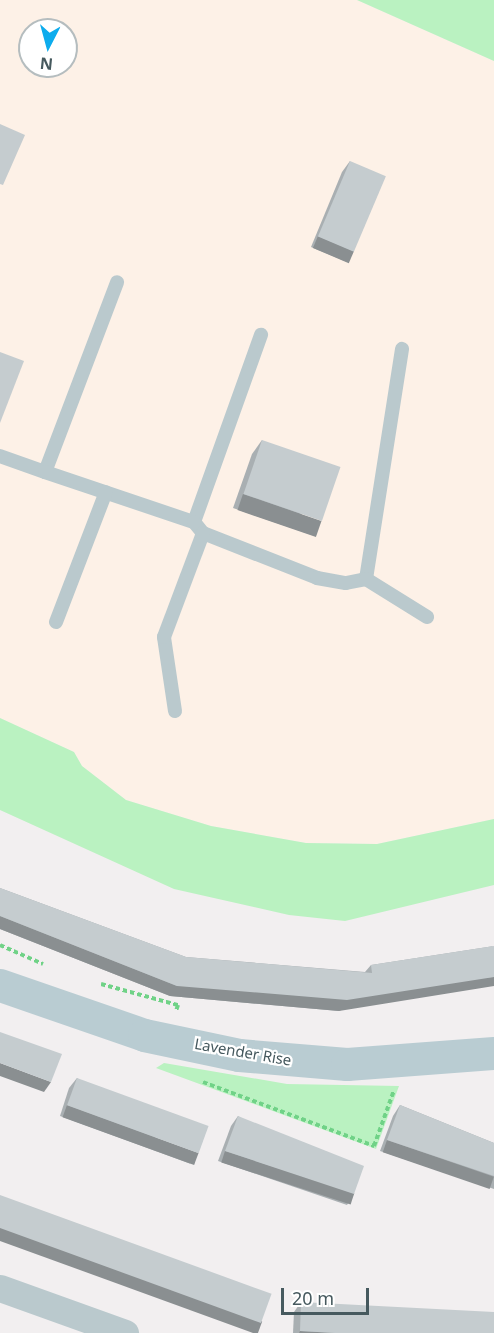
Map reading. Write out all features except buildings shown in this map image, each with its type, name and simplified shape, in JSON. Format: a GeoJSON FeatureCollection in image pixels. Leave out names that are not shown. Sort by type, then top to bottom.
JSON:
{"type":"FeatureCollection","features":[{"type":"Feature","properties":{"kind":"street","name":"Lavender Rise"},"geometry":{"type":"LineString","coordinates":[[0,985],[144,1035],[239,1054],[403,1064],[491,1056]]}},
{"type":"Feature","properties":{"kind":"street"},"geometry":{"type":"LineString","coordinates":[[0,1288],[125,1333]]}},
{"type":"Feature","properties":{"kind":"lane"},"geometry":{"type":"LineString","coordinates":[[45,472],[117,282]]}},
{"type":"Feature","properties":{"kind":"lane"},"geometry":{"type":"LineString","coordinates":[[175,711],[164,637],[261,335]]}},
{"type":"Feature","properties":{"kind":"lane"},"geometry":{"type":"LineString","coordinates":[[366,579],[402,349]]}},
{"type":"Feature","properties":{"kind":"lane"},"geometry":{"type":"LineString","coordinates":[[0,456],[199,527],[317,578],[346,583],[366,579],[427,617]]}},
{"type":"Feature","properties":{"kind":"lane"},"geometry":{"type":"LineString","coordinates":[[56,622],[106,492]]}},
{"type":"Feature","properties":{"kind":"path"},"geometry":{"type":"LineString","coordinates":[[190,1077],[374,1146],[403,1064]]}},
{"type":"Feature","properties":{"kind":"shaded area"},"geometry":{"type":"Polygon","coordinates":[[[0,0],[357,0],[494,61],[494,819],[377,844],[306,843],[211,826],[126,800],[82,766],[74,752],[0,718],[0,0]]]}},
{"type":"Feature","properties":{"kind":"green space"},"geometry":{"type":"Polygon","coordinates":[[[357,0],[494,0],[494,61],[357,0]]]}},
{"type":"Feature","properties":{"kind":"green space"},"geometry":{"type":"Polygon","coordinates":[[[0,718],[74,752],[82,766],[126,800],[211,826],[306,843],[377,844],[494,819],[494,885],[345,921],[289,915],[174,889],[0,810],[0,718]]]}},
{"type":"Feature","properties":{"kind":"green space"},"geometry":{"type":"Polygon","coordinates":[[[164,1063],[287,1084],[399,1086],[376,1149],[156,1068],[164,1063]]]}}]}
